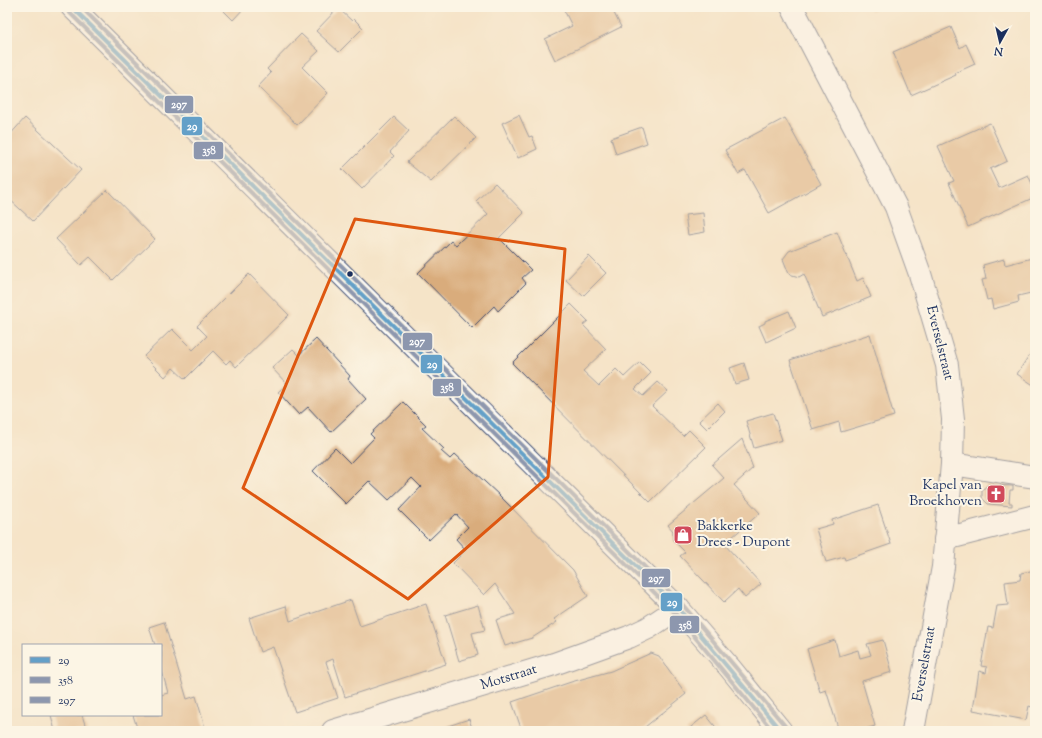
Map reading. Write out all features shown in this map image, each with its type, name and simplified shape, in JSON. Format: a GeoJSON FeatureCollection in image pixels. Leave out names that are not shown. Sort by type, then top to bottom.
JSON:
{"type":"FeatureCollection","features":[{"type":"Feature","properties":{"kind":"street"},"geometry":{"type":"LineString","coordinates":[[72,7],[678,608],[730,668],[781,731]]}},
{"type":"Feature","properties":{"kind":"street","name":"Everselstraat"},"geometry":{"type":"LineString","coordinates":[[792,7],[896,207],[920,274],[947,365],[953,419],[952,464],[943,567],[913,731]]}},
{"type":"Feature","properties":{"kind":"street"},"geometry":{"type":"LineString","coordinates":[[952,464],[1035,477]]}},
{"type":"Feature","properties":{"kind":"street"},"geometry":{"type":"LineString","coordinates":[[945,539],[1035,516]]}},
{"type":"Feature","properties":{"kind":"street","name":"Motstraat"},"geometry":{"type":"LineString","coordinates":[[333,731],[554,664],[629,637],[648,628],[678,608]]}},
{"type":"Feature","properties":{"kind":"highlighted area"},"geometry":{"type":"Polygon","coordinates":[[[355,219],[565,249],[548,477],[408,599],[243,488],[355,219]]]}},
{"type":"Feature","properties":{"kind":"building"},"geometry":{"type":"Polygon","coordinates":[[[220,7],[245,7],[233,20],[220,7]]]}},
{"type":"Feature","properties":{"kind":"building"},"geometry":{"type":"Polygon","coordinates":[[[569,7],[611,7],[621,27],[555,60],[545,39],[572,26],[564,10],[569,7]]]}},
{"type":"Feature","properties":{"kind":"building"},"geometry":{"type":"Polygon","coordinates":[[[869,7],[880,7],[871,11],[869,7]]]}},
{"type":"Feature","properties":{"kind":"building"},"geometry":{"type":"Polygon","coordinates":[[[338,8],[352,21],[354,19],[363,28],[339,52],[316,31],[338,8]]]}},
{"type":"Feature","properties":{"kind":"building"},"geometry":{"type":"Polygon","coordinates":[[[951,27],[960,48],[966,44],[975,64],[955,73],[956,75],[911,95],[893,52],[951,27]]]}},
{"type":"Feature","properties":{"kind":"building"},"geometry":{"type":"Polygon","coordinates":[[[301,34],[319,51],[302,67],[328,93],[297,125],[258,87],[271,73],[267,69],[301,34]]]}},
{"type":"Feature","properties":{"kind":"building"},"geometry":{"type":"Polygon","coordinates":[[[519,115],[529,137],[532,136],[537,149],[518,158],[502,123],[519,115]]]}},
{"type":"Feature","properties":{"kind":"building"},"geometry":{"type":"Polygon","coordinates":[[[454,116],[476,138],[431,182],[407,162],[454,116]]]}},
{"type":"Feature","properties":{"kind":"building"},"geometry":{"type":"Polygon","coordinates":[[[394,117],[409,131],[390,152],[394,156],[362,189],[342,169],[394,117]]]}},
{"type":"Feature","properties":{"kind":"building"},"geometry":{"type":"Polygon","coordinates":[[[25,118],[81,170],[33,221],[7,197],[7,138],[25,118]]]}},
{"type":"Feature","properties":{"kind":"building"},"geometry":{"type":"Polygon","coordinates":[[[785,118],[821,184],[769,213],[745,170],[738,174],[725,150],[785,118]]]}},
{"type":"Feature","properties":{"kind":"building"},"geometry":{"type":"Polygon","coordinates":[[[990,123],[1007,161],[990,169],[999,188],[1028,175],[1035,190],[1035,197],[968,227],[949,183],[954,181],[938,146],[990,123]]]}},
{"type":"Feature","properties":{"kind":"building"},"geometry":{"type":"Polygon","coordinates":[[[642,127],[647,143],[616,154],[611,138],[642,127]]]}},
{"type":"Feature","properties":{"kind":"building"},"geometry":{"type":"Polygon","coordinates":[[[495,183],[524,213],[499,238],[531,270],[522,278],[526,283],[498,311],[494,306],[472,328],[418,273],[451,241],[456,245],[488,214],[476,201],[495,183]]]}},
{"type":"Feature","properties":{"kind":"building"},"geometry":{"type":"Polygon","coordinates":[[[107,190],[155,239],[113,280],[90,257],[81,265],[56,239],[107,190]]]}},
{"type":"Feature","properties":{"kind":"building"},"geometry":{"type":"Polygon","coordinates":[[[703,213],[705,232],[688,235],[685,215],[703,213]]]}},
{"type":"Feature","properties":{"kind":"building"},"geometry":{"type":"Polygon","coordinates":[[[837,232],[857,281],[863,278],[871,297],[822,317],[804,274],[799,277],[789,274],[783,259],[789,251],[837,232]]]}},
{"type":"Feature","properties":{"kind":"building"},"geometry":{"type":"Polygon","coordinates":[[[589,256],[606,273],[583,296],[566,280],[589,256]]]}},
{"type":"Feature","properties":{"kind":"building"},"geometry":{"type":"Polygon","coordinates":[[[1032,258],[1032,262],[1035,261],[1035,292],[1018,296],[1019,302],[993,309],[991,299],[987,300],[982,280],[986,279],[983,265],[1004,259],[1005,265],[1032,258]]]}},
{"type":"Feature","properties":{"kind":"building"},"geometry":{"type":"Polygon","coordinates":[[[249,274],[289,315],[236,367],[230,360],[226,364],[213,351],[185,379],[173,368],[165,377],[144,356],[172,329],[193,350],[207,336],[197,326],[249,274]]]}},
{"type":"Feature","properties":{"kind":"building"},"geometry":{"type":"Polygon","coordinates":[[[571,304],[588,321],[583,325],[606,349],[583,371],[599,386],[616,369],[624,377],[640,362],[651,373],[635,389],[643,396],[658,382],[668,391],[652,406],[683,436],[689,430],[706,447],[650,502],[512,363],[571,304]]]}},
{"type":"Feature","properties":{"kind":"building"},"geometry":{"type":"Polygon","coordinates":[[[789,311],[796,328],[766,342],[759,326],[765,323],[765,321],[789,311]]]}},
{"type":"Feature","properties":{"kind":"building"},"geometry":{"type":"Polygon","coordinates":[[[870,334],[894,416],[841,432],[839,422],[813,430],[790,360],[870,334]]]}},
{"type":"Feature","properties":{"kind":"building"},"geometry":{"type":"Polygon","coordinates":[[[316,339],[350,376],[348,379],[366,399],[331,432],[308,407],[299,415],[278,392],[287,384],[272,368],[293,349],[299,355],[316,339]]]}},
{"type":"Feature","properties":{"kind":"building"},"geometry":{"type":"Polygon","coordinates":[[[1035,346],[1035,386],[1017,374],[1035,346]]]}},
{"type":"Feature","properties":{"kind":"building"},"geometry":{"type":"Polygon","coordinates":[[[744,363],[749,380],[735,384],[730,368],[744,363]]]}},
{"type":"Feature","properties":{"kind":"building"},"geometry":{"type":"Polygon","coordinates":[[[403,402],[426,425],[422,428],[444,449],[441,451],[450,459],[455,454],[500,496],[573,570],[588,596],[554,619],[557,622],[532,638],[505,646],[496,620],[515,614],[495,584],[484,595],[453,563],[466,550],[456,539],[468,527],[456,514],[429,540],[399,510],[421,487],[412,478],[389,500],[369,481],[346,504],[313,471],[335,448],[350,463],[374,438],[370,434],[403,402]]]}},
{"type":"Feature","properties":{"kind":"building"},"geometry":{"type":"Polygon","coordinates":[[[718,403],[725,411],[707,429],[699,421],[718,403]]]}},
{"type":"Feature","properties":{"kind":"building"},"geometry":{"type":"Polygon","coordinates":[[[773,413],[782,440],[754,448],[746,421],[773,413]]]}},
{"type":"Feature","properties":{"kind":"building"},"geometry":{"type":"Polygon","coordinates":[[[742,439],[753,468],[734,485],[760,513],[724,544],[761,584],[745,598],[738,589],[724,602],[680,556],[685,552],[673,540],[673,531],[668,525],[724,478],[712,465],[742,439]]]}},
{"type":"Feature","properties":{"kind":"building","name":"Kapel van Broekhoven"},"geometry":{"type":"Polygon","coordinates":[[[988,485],[1013,486],[1013,490],[1010,490],[1009,503],[1012,503],[1012,506],[988,504],[982,498],[982,490],[988,485]]]}},
{"type":"Feature","properties":{"kind":"building"},"geometry":{"type":"Polygon","coordinates":[[[878,505],[891,544],[845,560],[844,557],[826,562],[816,529],[833,524],[832,520],[878,505]]]}},
{"type":"Feature","properties":{"kind":"building"},"geometry":{"type":"Polygon","coordinates":[[[1035,570],[1035,708],[1029,706],[1026,720],[973,710],[979,671],[986,673],[987,667],[981,666],[988,627],[993,628],[997,606],[1008,605],[1005,582],[1020,580],[1021,573],[1035,570]]]}},
{"type":"Feature","properties":{"kind":"building"},"geometry":{"type":"Polygon","coordinates":[[[351,600],[360,626],[426,604],[446,664],[345,697],[333,659],[326,662],[338,698],[295,712],[273,647],[260,652],[249,618],[286,606],[290,621],[351,600]]]}},
{"type":"Feature","properties":{"kind":"building"},"geometry":{"type":"Polygon","coordinates":[[[478,605],[485,630],[472,633],[478,655],[459,661],[445,615],[478,605]]]}},
{"type":"Feature","properties":{"kind":"building"},"geometry":{"type":"Polygon","coordinates":[[[164,622],[187,699],[196,696],[206,731],[138,731],[133,716],[162,716],[162,695],[168,693],[162,671],[162,644],[155,644],[149,627],[164,622]]]}},
{"type":"Feature","properties":{"kind":"building"},"geometry":{"type":"Polygon","coordinates":[[[835,640],[839,656],[858,650],[860,658],[871,655],[867,644],[883,640],[892,672],[862,681],[875,726],[859,731],[839,731],[826,690],[820,692],[807,649],[835,640]]]}},
{"type":"Feature","properties":{"kind":"building"},"geometry":{"type":"Polygon","coordinates":[[[651,653],[659,656],[686,694],[640,731],[522,731],[512,702],[571,682],[611,671],[651,653]]]}},
{"type":"Feature","properties":{"kind":"building"},"geometry":{"type":"Polygon","coordinates":[[[706,715],[719,731],[686,731],[706,715]]]}},
{"type":"Feature","properties":{"kind":"building"},"geometry":{"type":"Polygon","coordinates":[[[51,716],[82,716],[87,731],[55,731],[51,716]]]}},
{"type":"Feature","properties":{"kind":"building"},"geometry":{"type":"Polygon","coordinates":[[[469,719],[473,731],[446,731],[445,727],[469,719]]]}},
{"type":"Feature","properties":{"kind":"transit line","name":"29"},"geometry":{"type":"LineString","coordinates":[[72,7],[678,608],[781,731]]}},
{"type":"Feature","properties":{"kind":"transit line","name":"297"},"geometry":{"type":"LineString","coordinates":[[81,7],[682,604],[786,727]]}},
{"type":"Feature","properties":{"kind":"transit line","name":"358"},"geometry":{"type":"LineString","coordinates":[[68,11],[674,612],[773,731]]}},
{"type":"Feature","properties":{"kind":"place","name":"Kapel van Broekhoven"},"geometry":{"type":"Point","coordinates":[996,494]}},
{"type":"Feature","properties":{"kind":"place","name":"Bakkerke Drees - Dupont"},"geometry":{"type":"Point","coordinates":[683,535]}}]}
